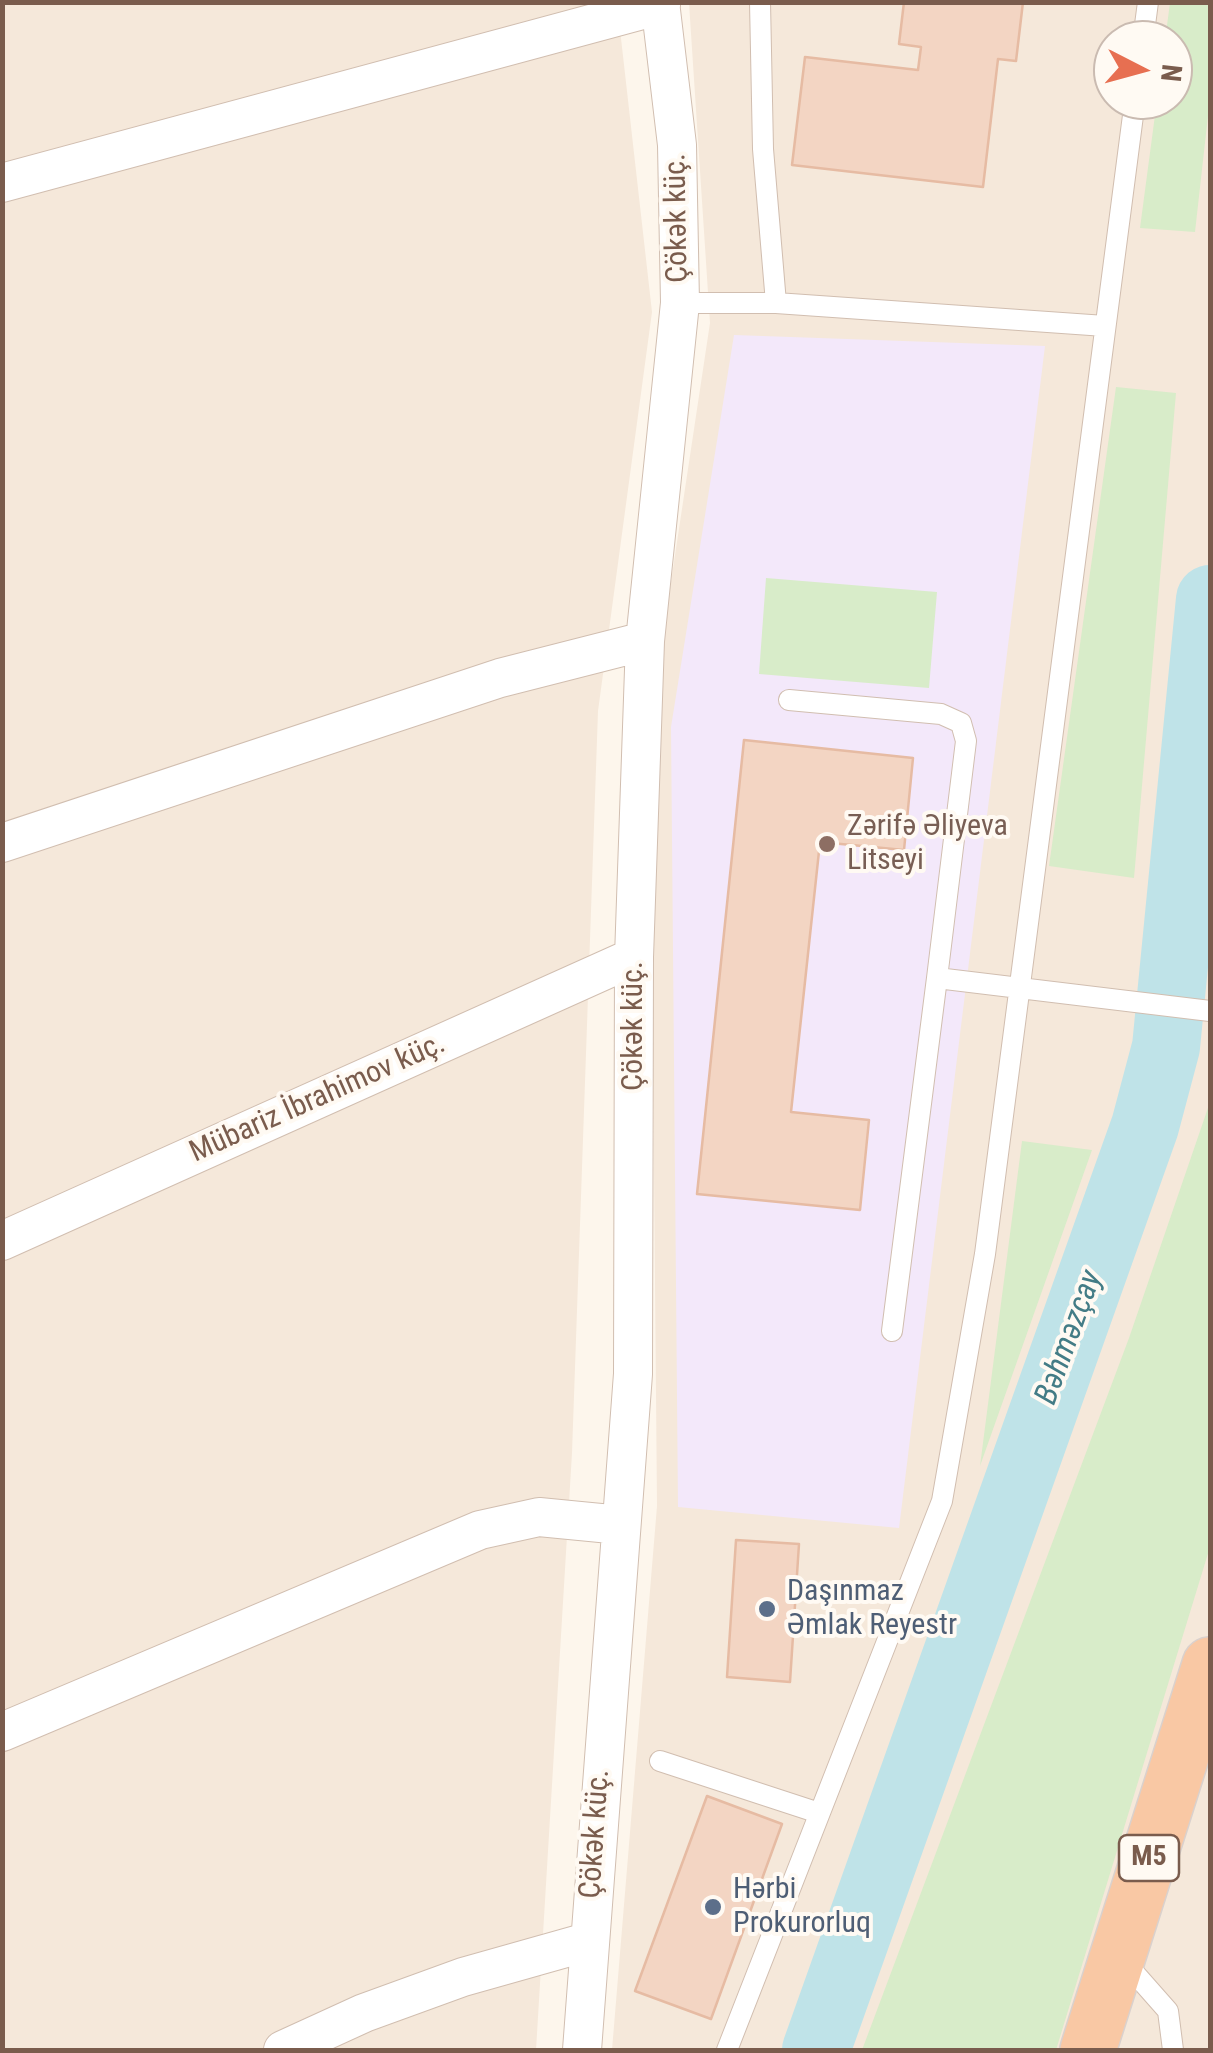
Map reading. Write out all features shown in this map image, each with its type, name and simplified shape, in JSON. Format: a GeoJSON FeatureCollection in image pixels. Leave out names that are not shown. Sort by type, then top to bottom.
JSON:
{"type":"FeatureCollection","features":[{"type":"Feature","properties":{"kind":"highway","name":"M5"},"geometry":{"type":"LineString","coordinates":[[1088,2050],[1210,1666]]}},
{"type":"Feature","properties":{"kind":"street"},"geometry":{"type":"LineString","coordinates":[[2,184],[661,4]]}},
{"type":"Feature","properties":{"kind":"street","name":"Çökək küç."},"geometry":{"type":"LineString","coordinates":[[582,2050],[633,1374],[634,957],[645,642],[680,303],[676,145],[661,4]]}},
{"type":"Feature","properties":{"kind":"street"},"geometry":{"type":"LineString","coordinates":[[2,843],[500,678],[645,642]]}},
{"type":"Feature","properties":{"kind":"street","name":"Mübariz İbrahimov küç."},"geometry":{"type":"LineString","coordinates":[[2,1240],[634,957]]}},
{"type":"Feature","properties":{"kind":"street"},"geometry":{"type":"LineString","coordinates":[[2,1732],[480,1530],[539,1517],[620,1524]]}},
{"type":"Feature","properties":{"kind":"street"},"geometry":{"type":"LineString","coordinates":[[282,2050],[364,2013],[463,1977],[588,1942]]}},
{"type":"Feature","properties":{"kind":"lane"},"geometry":{"type":"LineString","coordinates":[[760,2],[763,149],[776,304]]}},
{"type":"Feature","properties":{"kind":"lane"},"geometry":{"type":"LineString","coordinates":[[726,2050],[942,1500],[985,1254],[1132,120]]}},
{"type":"Feature","properties":{"kind":"lane"},"geometry":{"type":"LineString","coordinates":[[680,303],[776,304],[1105,326]]}},
{"type":"Feature","properties":{"kind":"lane"},"geometry":{"type":"LineString","coordinates":[[789,700],[941,714],[960,723],[966,741],[892,1331]]}},
{"type":"Feature","properties":{"kind":"lane"},"geometry":{"type":"LineString","coordinates":[[937,978],[1210,1010]]}},
{"type":"Feature","properties":{"kind":"lane"},"geometry":{"type":"LineString","coordinates":[[660,1761],[819,1813]]}},
{"type":"Feature","properties":{"kind":"lane"},"geometry":{"type":"LineString","coordinates":[[1118,1954],[1168,2011],[1174,2050]]}},
{"type":"Feature","properties":{"kind":"shaded area"},"geometry":{"type":"Polygon","coordinates":[[[3,3],[617,3],[652,312],[598,711],[572,1453],[536,2050],[3,2050],[3,3]]]}},
{"type":"Feature","properties":{"kind":"shaded area"},"geometry":{"type":"Polygon","coordinates":[[[689,3],[1210,3],[1210,2050],[612,2050],[657,1506],[650,721],[710,323],[689,3]]]}},
{"type":"Feature","properties":{"kind":"shaded area","name":"Zərifə Əliyeva Litseyi"},"geometry":{"type":"Polygon","coordinates":[[[734,335],[1045,346],[899,1528],[678,1507],[671,727],[734,335]]]}},
{"type":"Feature","properties":{"kind":"green space"},"geometry":{"type":"Polygon","coordinates":[[[1170,3],[1210,3],[1210,98],[1195,232],[1140,228],[1154,120],[1193,120],[1193,20],[1168,20],[1170,3]]]}},
{"type":"Feature","properties":{"kind":"green space"},"geometry":{"type":"Polygon","coordinates":[[[1116,387],[1176,393],[1134,878],[1049,866],[1116,387]]]}},
{"type":"Feature","properties":{"kind":"green space"},"geometry":{"type":"Polygon","coordinates":[[[766,578],[937,592],[929,688],[759,674],[766,578]]]}},
{"type":"Feature","properties":{"kind":"green space"},"geometry":{"type":"Polygon","coordinates":[[[1210,1102],[1210,1547],[1056,2050],[862,2050],[1129,1338],[1210,1102]]]}},
{"type":"Feature","properties":{"kind":"green space"},"geometry":{"type":"Polygon","coordinates":[[[1022,1141],[1092,1150],[980,1466],[1022,1141]]]}},
{"type":"Feature","properties":{"kind":"building"},"geometry":{"type":"Polygon","coordinates":[[[904,2],[1023,2],[1016,61],[998,59],[983,187],[792,165],[805,57],[918,70],[921,47],[899,44],[904,2]]]}},
{"type":"Feature","properties":{"kind":"building"},"geometry":{"type":"Polygon","coordinates":[[[744,740],[913,758],[904,850],[820,842],[791,1112],[869,1120],[860,1210],[697,1194],[744,740]]]}},
{"type":"Feature","properties":{"kind":"building"},"geometry":{"type":"Polygon","coordinates":[[[736,1540],[799,1544],[790,1682],[727,1677],[736,1540]]]}},
{"type":"Feature","properties":{"kind":"building"},"geometry":{"type":"Polygon","coordinates":[[[707,1796],[782,1824],[711,2019],[635,1991],[707,1796]]]}},
{"type":"Feature","properties":{"kind":"waterway","name":"Bəhməzçay"},"geometry":{"type":"LineString","coordinates":[[816,2050],[1145,1126],[1166,1047],[1210,599]]}},
{"type":"Feature","properties":{"kind":"place","name":"Zərifə Əliyeva Litseyi"},"geometry":{"type":"Point","coordinates":[827,844]}},
{"type":"Feature","properties":{"kind":"place","name":"Daşınmaz Əmlak Reyestr"},"geometry":{"type":"Point","coordinates":[767,1609]}},
{"type":"Feature","properties":{"kind":"place","name":"Hərbi Prokurorluq"},"geometry":{"type":"Point","coordinates":[713,1907]}}]}
